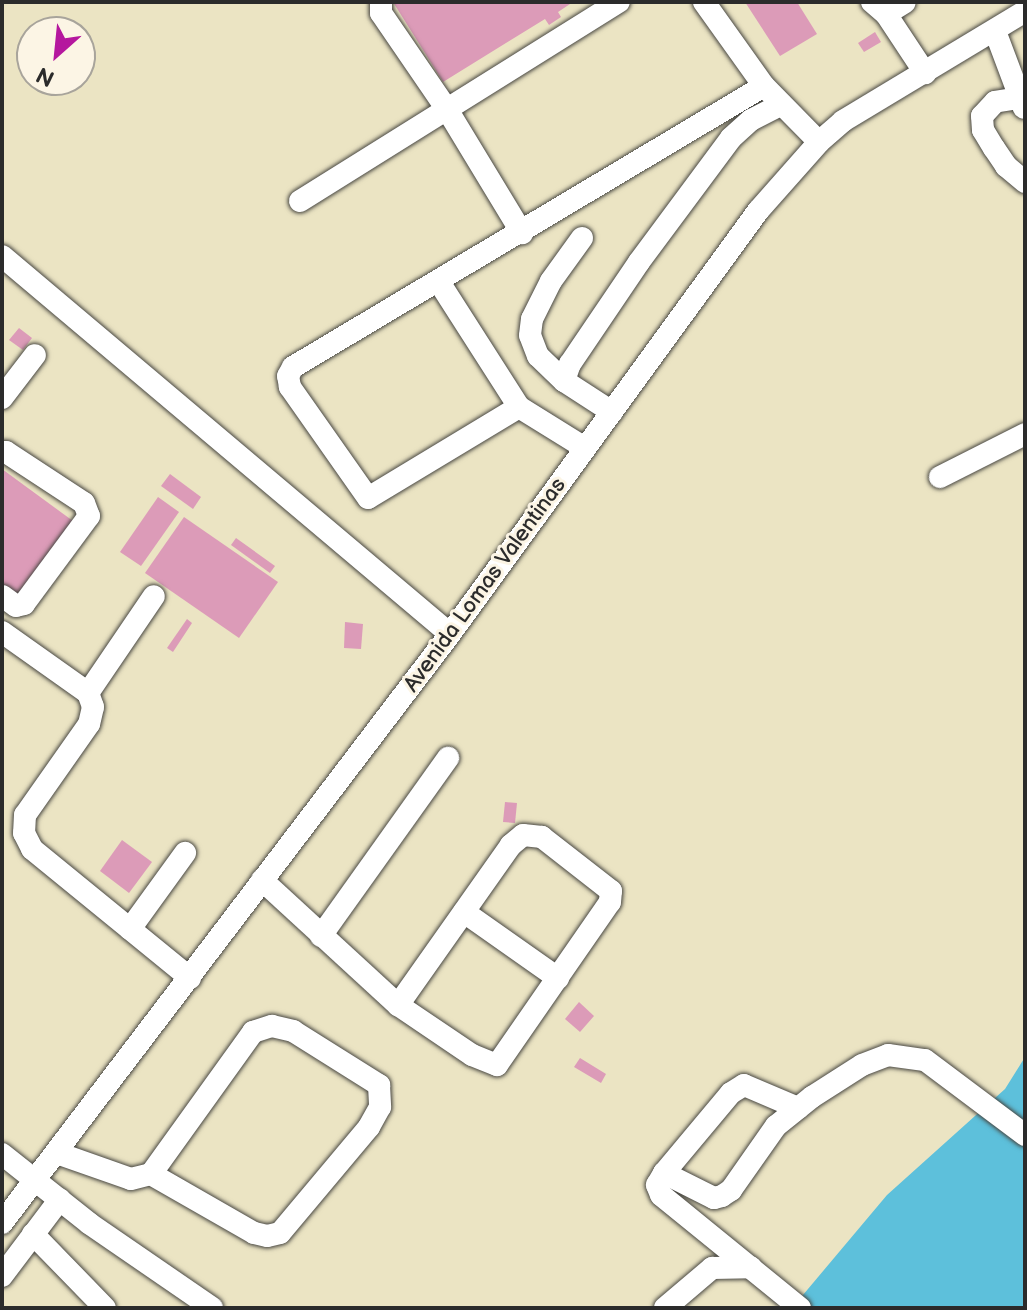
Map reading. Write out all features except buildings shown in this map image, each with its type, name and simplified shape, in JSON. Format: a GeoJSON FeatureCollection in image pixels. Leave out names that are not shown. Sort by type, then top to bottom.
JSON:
{"type":"FeatureCollection","features":[{"type":"Feature","properties":{"kind":"street"},"geometry":{"type":"LineString","coordinates":[[381,2],[381,13],[448,111],[522,233]]}},
{"type":"Feature","properties":{"kind":"street"},"geometry":{"type":"LineString","coordinates":[[300,201],[619,2]]}},
{"type":"Feature","properties":{"kind":"street"},"geometry":{"type":"LineString","coordinates":[[704,2],[764,86],[819,142]]}},
{"type":"Feature","properties":{"kind":"street"},"geometry":{"type":"LineString","coordinates":[[887,6],[925,73]]}},
{"type":"Feature","properties":{"kind":"street","name":"Avenida Lomas Valentinas"},"geometry":{"type":"LineString","coordinates":[[3,1218],[57,1153],[450,634],[758,211],[819,142],[843,121],[1025,11]]}},
{"type":"Feature","properties":{"kind":"street"},"geometry":{"type":"LineString","coordinates":[[995,31],[1022,104],[995,102],[982,116],[983,130],[1006,166],[1025,182]]}},
{"type":"Feature","properties":{"kind":"street"},"geometry":{"type":"LineString","coordinates":[[519,407],[368,498],[290,387],[288,376],[293,367],[764,86]]}},
{"type":"Feature","properties":{"kind":"street"},"geometry":{"type":"LineString","coordinates":[[564,381],[579,348],[731,138],[751,120],[781,105]]}},
{"type":"Feature","properties":{"kind":"street"},"geometry":{"type":"LineString","coordinates":[[582,238],[551,281],[532,319],[530,335],[538,356],[564,381],[612,412]]}},
{"type":"Feature","properties":{"kind":"street"},"geometry":{"type":"LineString","coordinates":[[2,256],[450,634]]}},
{"type":"Feature","properties":{"kind":"street"},"geometry":{"type":"LineString","coordinates":[[439,282],[519,407],[585,448]]}},
{"type":"Feature","properties":{"kind":"street"},"geometry":{"type":"LineString","coordinates":[[2,398],[35,355]]}},
{"type":"Feature","properties":{"kind":"street"},"geometry":{"type":"LineString","coordinates":[[940,477],[1025,434]]}},
{"type":"Feature","properties":{"kind":"street"},"geometry":{"type":"LineString","coordinates":[[2,452],[84,503],[89,516],[24,604],[16,606],[2,596]]}},
{"type":"Feature","properties":{"kind":"street"},"geometry":{"type":"LineString","coordinates":[[88,693],[154,596]]}},
{"type":"Feature","properties":{"kind":"street"},"geometry":{"type":"LineString","coordinates":[[2,632],[88,693],[93,707],[89,724],[25,815],[24,833],[32,849],[190,978]]}},
{"type":"Feature","properties":{"kind":"street"},"geometry":{"type":"LineString","coordinates":[[321,936],[448,758]]}},
{"type":"Feature","properties":{"kind":"street"},"geometry":{"type":"LineString","coordinates":[[262,880],[398,1005],[472,1055],[497,1065],[612,895],[603,884],[542,837],[523,835],[511,845],[398,1005]]}},
{"type":"Feature","properties":{"kind":"street"},"geometry":{"type":"LineString","coordinates":[[130,929],[185,853]]}},
{"type":"Feature","properties":{"kind":"street"},"geometry":{"type":"LineString","coordinates":[[464,912],[558,978]]}},
{"type":"Feature","properties":{"kind":"street"},"geometry":{"type":"LineString","coordinates":[[57,1153],[131,1179],[151,1174],[253,1032],[272,1026],[293,1031],[379,1085],[380,1107],[369,1127],[280,1233],[267,1236],[254,1233],[151,1174]]}},
{"type":"Feature","properties":{"kind":"street"},"geometry":{"type":"LineString","coordinates":[[664,1173],[714,1198],[722,1196],[731,1190],[776,1126],[862,1065],[888,1055],[908,1055],[925,1060],[1025,1135]]}},
{"type":"Feature","properties":{"kind":"street"},"geometry":{"type":"LineString","coordinates":[[798,1108],[744,1085],[731,1093],[657,1185],[661,1195],[800,1308]]}},
{"type":"Feature","properties":{"kind":"street"},"geometry":{"type":"LineString","coordinates":[[2,1154],[90,1224],[212,1308]]}},
{"type":"Feature","properties":{"kind":"street"},"geometry":{"type":"LineString","coordinates":[[2,1276],[60,1199]]}},
{"type":"Feature","properties":{"kind":"street"},"geometry":{"type":"LineString","coordinates":[[33,1234],[105,1308]]}},
{"type":"Feature","properties":{"kind":"street"},"geometry":{"type":"LineString","coordinates":[[665,1308],[712,1268],[751,1267]]}},
{"type":"Feature","properties":{"kind":"water"},"geometry":{"type":"Polygon","coordinates":[[[1025,1057],[1025,1308],[792,1308],[887,1195],[1005,1089],[1025,1057]]]}}]}
